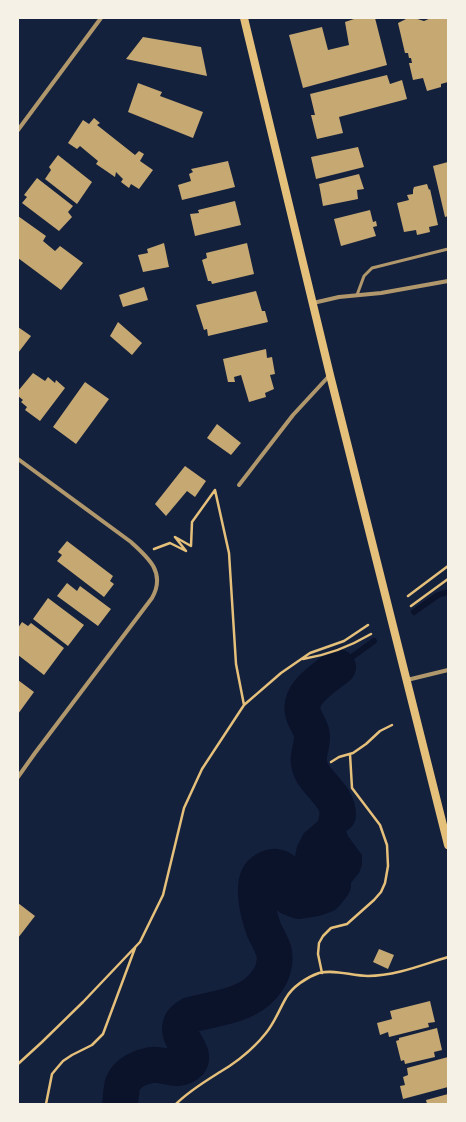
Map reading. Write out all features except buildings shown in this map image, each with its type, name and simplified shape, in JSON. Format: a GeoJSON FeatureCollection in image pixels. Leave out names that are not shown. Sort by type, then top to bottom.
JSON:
{"type":"FeatureCollection","features":[{"type":"Feature","properties":{"kind":"main road"},"geometry":{"type":"LineString","coordinates":[[244,18],[330,375],[448,844]]}},
{"type":"Feature","properties":{"kind":"street"},"geometry":{"type":"LineString","coordinates":[[18,130],[101,18]]}},
{"type":"Feature","properties":{"kind":"street"},"geometry":{"type":"LineString","coordinates":[[313,303],[448,281]]}},
{"type":"Feature","properties":{"kind":"street"},"geometry":{"type":"LineString","coordinates":[[239,485],[294,416],[330,375]]}},
{"type":"Feature","properties":{"kind":"street"},"geometry":{"type":"LineString","coordinates":[[18,459],[131,542],[153,565],[158,578],[156,590],[152,598],[18,777]]}},
{"type":"Feature","properties":{"kind":"street"},"geometry":{"type":"LineString","coordinates":[[407,680],[448,670]]}},
{"type":"Feature","properties":{"kind":"lane"},"geometry":{"type":"LineString","coordinates":[[356,295],[364,276],[372,268],[448,249]]}},
{"type":"Feature","properties":{"kind":"path"},"geometry":{"type":"LineString","coordinates":[[143,553],[170,543],[186,551],[175,537],[191,546],[192,522],[215,490],[229,553],[235,628],[236,664],[244,705]]}},
{"type":"Feature","properties":{"kind":"path"},"geometry":{"type":"LineString","coordinates":[[408,596],[448,566]]}},
{"type":"Feature","properties":{"kind":"path"},"geometry":{"type":"LineString","coordinates":[[411,606],[448,579]]}},
{"type":"Feature","properties":{"kind":"path"},"geometry":{"type":"LineString","coordinates":[[18,1064],[83,1002],[140,942],[163,895],[184,808],[202,769],[244,705],[281,673],[310,653],[344,641],[368,625]]}},
{"type":"Feature","properties":{"kind":"path"},"geometry":{"type":"LineString","coordinates":[[303,659],[344,649],[371,634]]}},
{"type":"Feature","properties":{"kind":"path"},"geometry":{"type":"LineString","coordinates":[[331,762],[339,757],[353,753],[380,732],[392,726]]}},
{"type":"Feature","properties":{"kind":"path"},"geometry":{"type":"LineString","coordinates":[[322,973],[318,954],[319,943],[323,936],[331,928],[347,924],[374,900],[381,892],[385,883],[388,866],[387,846],[380,825],[352,788],[350,754]]}},
{"type":"Feature","properties":{"kind":"path"},"geometry":{"type":"LineString","coordinates":[[46,1104],[52,1074],[63,1061],[92,1045],[103,1034],[136,946]]}},
{"type":"Feature","properties":{"kind":"path"},"geometry":{"type":"LineString","coordinates":[[176,1104],[203,1082],[239,1059],[267,1032],[280,1011],[286,997],[295,987],[307,979],[322,973],[338,972],[366,976],[388,975],[448,957]]}},
{"type":"Feature","properties":{"kind":"water"},"geometry":{"type":"Polygon","coordinates":[[[314,774],[338,799],[341,807],[341,817],[348,836],[362,855],[362,865],[359,873],[341,895],[320,904],[297,904],[289,897],[299,885],[294,862],[297,846],[304,833],[318,821],[323,798],[316,785],[314,774]]]}},
{"type":"Feature","properties":{"kind":"waterway"},"geometry":{"type":"LineString","coordinates":[[414,612],[438,595],[448,592]]}},
{"type":"Feature","properties":{"kind":"waterway"},"geometry":{"type":"LineString","coordinates":[[338,667],[374,641]]}},
{"type":"Feature","properties":{"kind":"waterway"},"geometry":{"type":"LineString","coordinates":[[338,667],[313,687],[304,699],[302,706],[304,716],[312,733],[309,755],[310,769],[329,793],[335,803],[338,815]]}},
{"type":"Feature","properties":{"kind":"waterway"},"geometry":{"type":"LineString","coordinates":[[120,1104],[123,1083],[134,1071],[151,1065],[181,1068],[189,1063],[191,1058],[190,1052],[181,1034],[180,1027],[183,1021],[190,1015],[222,1008],[242,1001],[252,996],[269,978],[274,967],[275,956],[264,930],[256,898],[257,881],[260,875],[271,867],[282,869],[285,876],[289,897],[299,901],[325,895],[333,885]]}}]}
